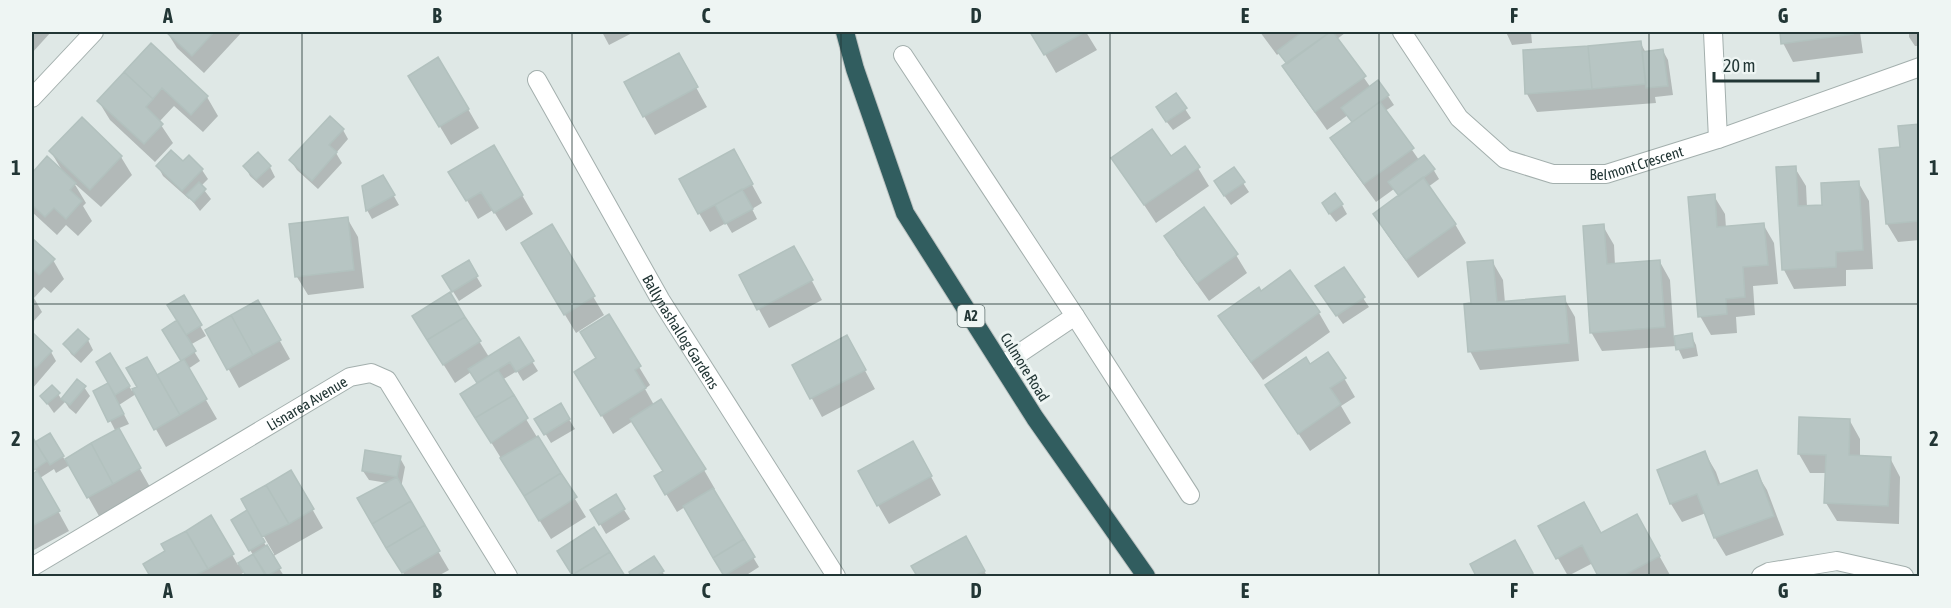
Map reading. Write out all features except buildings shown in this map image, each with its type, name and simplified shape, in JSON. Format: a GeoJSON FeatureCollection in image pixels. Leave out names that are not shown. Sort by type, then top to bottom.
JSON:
{"type":"FeatureCollection","features":[{"type":"Feature","properties":{"kind":"highway","name":"Culmore Road"},"geometry":{"type":"LineString","coordinates":[[845,32],[855,69],[905,213],[1035,418],[1146,576]]}},
{"type":"Feature","properties":{"kind":"street"},"geometry":{"type":"LineString","coordinates":[[32,98],[93,32]]}},
{"type":"Feature","properties":{"kind":"street","name":"Belmont Crescent"},"geometry":{"type":"LineString","coordinates":[[1402,32],[1460,118],[1505,159],[1553,174],[1606,174],[1718,139],[1920,68]]}},
{"type":"Feature","properties":{"kind":"street"},"geometry":{"type":"LineString","coordinates":[[1713,32],[1718,139]]}},
{"type":"Feature","properties":{"kind":"street"},"geometry":{"type":"LineString","coordinates":[[903,55],[1190,495]]}},
{"type":"Feature","properties":{"kind":"street","name":"Ballynashallog Gardens"},"geometry":{"type":"LineString","coordinates":[[537,80],[660,299],[836,576]]}},
{"type":"Feature","properties":{"kind":"street"},"geometry":{"type":"LineString","coordinates":[[1002,365],[1075,316]]}},
{"type":"Feature","properties":{"kind":"street","name":"Lisnarea Avenue"},"geometry":{"type":"LineString","coordinates":[[32,567],[350,377],[371,373],[387,380],[508,576]]}},
{"type":"Feature","properties":{"kind":"street"},"geometry":{"type":"LineString","coordinates":[[1761,576],[1769,572],[1836,561],[1904,576]]}}]}
